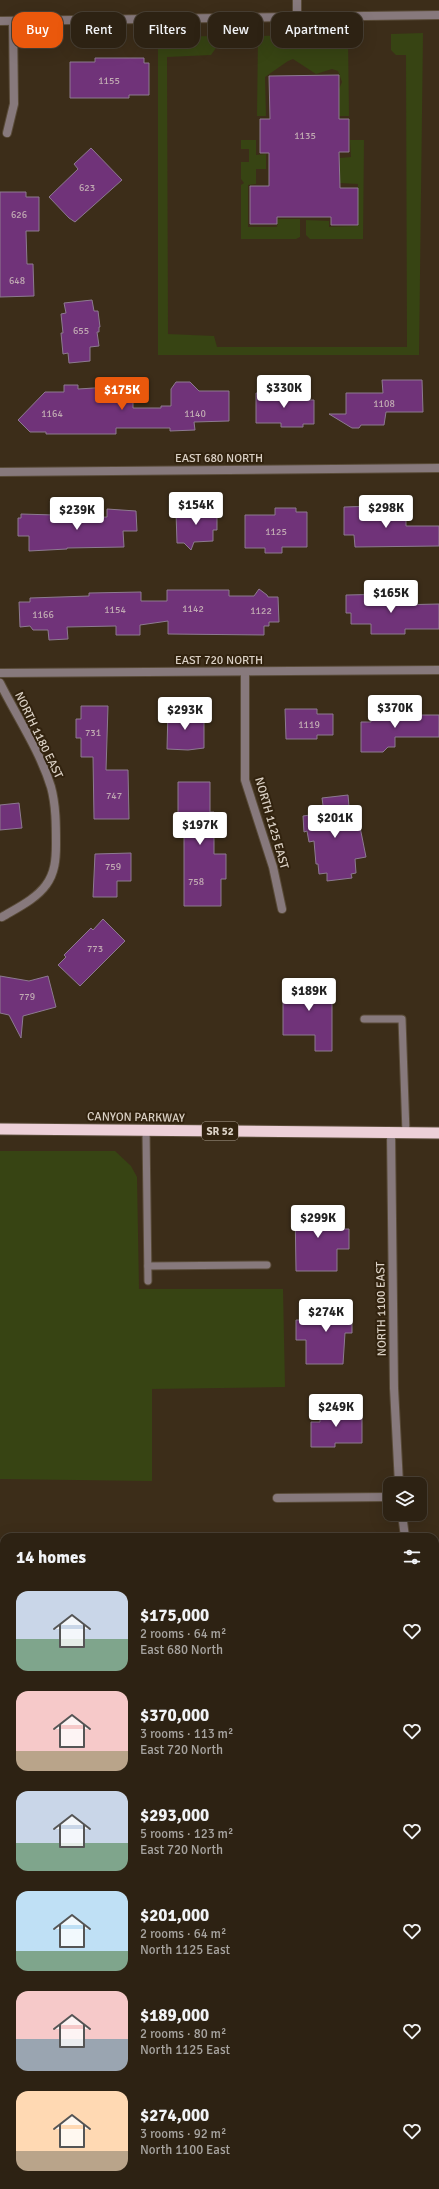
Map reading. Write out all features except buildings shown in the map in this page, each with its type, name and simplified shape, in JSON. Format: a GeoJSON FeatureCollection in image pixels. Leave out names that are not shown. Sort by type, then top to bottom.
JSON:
{"type":"FeatureCollection","features":[{"type":"Feature","properties":{"kind":"highway","name":"CANYON PARKWAY"},"geometry":{"type":"LineString","coordinates":[[0,1129],[391,1134],[439,1132]]}},
{"type":"Feature","properties":{"kind":"street"},"geometry":{"type":"LineString","coordinates":[[297,0],[297,12]]}},
{"type":"Feature","properties":{"kind":"street"},"geometry":{"type":"LineString","coordinates":[[363,16],[439,15]]}},
{"type":"Feature","properties":{"kind":"street"},"geometry":{"type":"LineString","coordinates":[[63,20],[271,16]]}},
{"type":"Feature","properties":{"kind":"street"},"geometry":{"type":"LineString","coordinates":[[0,21],[12,21]]}},
{"type":"Feature","properties":{"kind":"street"},"geometry":{"type":"LineString","coordinates":[[7,133],[14,104],[13,48]]}},
{"type":"Feature","properties":{"kind":"street","name":"EAST 680 NORTH"},"geometry":{"type":"LineString","coordinates":[[0,472],[439,468]]}},
{"type":"Feature","properties":{"kind":"street","name":"EAST 720 NORTH"},"geometry":{"type":"LineString","coordinates":[[0,673],[439,670]]}},
{"type":"Feature","properties":{"kind":"street","name":"NORTH 1125 EAST"},"geometry":{"type":"LineString","coordinates":[[245,672],[245,780],[273,867],[282,909]]}},
{"type":"Feature","properties":{"kind":"street","name":"NORTH 1180 EAST"},"geometry":{"type":"LineString","coordinates":[[0,683],[45,771],[54,800],[56,838],[56,859],[52,875],[47,885],[38,894],[2,917]]}},
{"type":"Feature","properties":{"kind":"street","name":"NORTH 1100 EAST"},"geometry":{"type":"LineString","coordinates":[[391,1134],[394,1388],[399,1477]]}},
{"type":"Feature","properties":{"kind":"street"},"geometry":{"type":"LineString","coordinates":[[277,1498],[383,1497]]}},
{"type":"Feature","properties":{"kind":"street"},"geometry":{"type":"LineString","coordinates":[[403,1521],[404,1533]]}},
{"type":"Feature","properties":{"kind":"lane"},"geometry":{"type":"LineString","coordinates":[[364,1019],[402,1019],[406,1134]]}},
{"type":"Feature","properties":{"kind":"lane"},"geometry":{"type":"LineString","coordinates":[[146,1131],[148,1281]]}},
{"type":"Feature","properties":{"kind":"lane"},"geometry":{"type":"LineString","coordinates":[[148,1266],[267,1265]]}},
{"type":"Feature","properties":{"kind":"green space"},"geometry":{"type":"Polygon","coordinates":[[[423,33],[419,355],[158,355],[158,48],[200,48],[200,36],[208,36],[208,48],[216,48],[211,55],[167,57],[168,334],[214,336],[217,347],[407,347],[406,55],[396,55],[391,50],[391,34],[423,33]]]}},
{"type":"Feature","properties":{"kind":"green space"},"geometry":{"type":"Polygon","coordinates":[[[263,36],[271,36],[271,48],[348,48],[349,116],[339,116],[339,89],[342,82],[338,71],[332,69],[316,74],[293,59],[265,77],[266,116],[257,116],[258,48],[263,48],[263,36]]]}},
{"type":"Feature","properties":{"kind":"green space"},"geometry":{"type":"Polygon","coordinates":[[[241,140],[256,140],[256,155],[266,154],[266,169],[256,169],[256,184],[248,185],[248,227],[277,227],[278,219],[300,219],[300,237],[296,239],[241,239],[241,185],[244,183],[241,179],[241,162],[249,162],[249,149],[241,149],[241,140]]]}},
{"type":"Feature","properties":{"kind":"green space"},"geometry":{"type":"Polygon","coordinates":[[[350,140],[364,140],[363,239],[310,239],[306,235],[306,220],[329,221],[329,227],[358,226],[358,184],[340,183],[340,158],[351,157],[350,140]]]}},
{"type":"Feature","properties":{"kind":"green space"},"geometry":{"type":"Polygon","coordinates":[[[0,1151],[115,1151],[131,1166],[137,1177],[139,1289],[283,1289],[285,1387],[152,1389],[152,1481],[0,1479],[0,1151]]]}}]}
